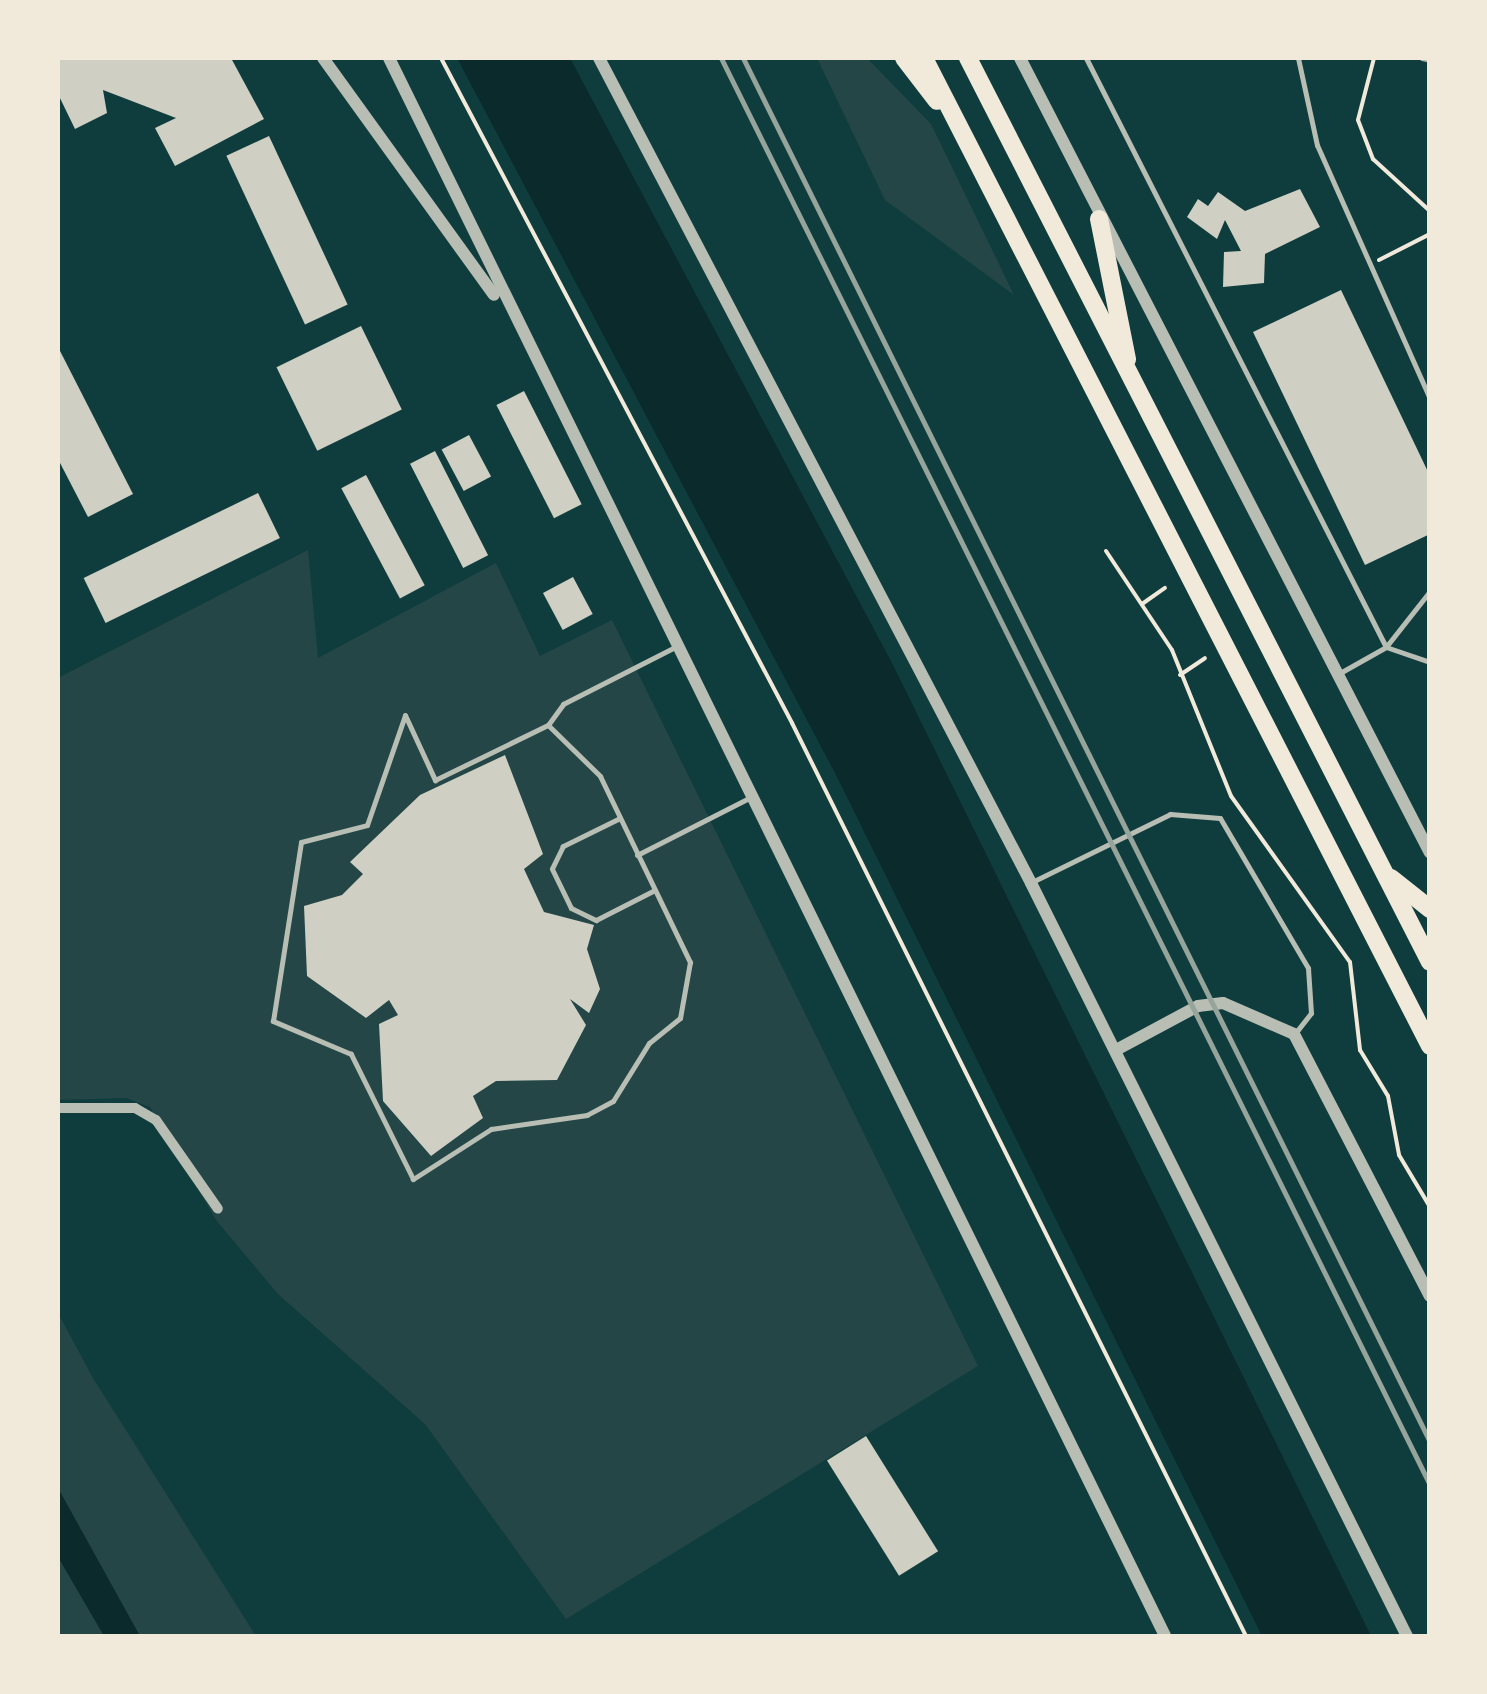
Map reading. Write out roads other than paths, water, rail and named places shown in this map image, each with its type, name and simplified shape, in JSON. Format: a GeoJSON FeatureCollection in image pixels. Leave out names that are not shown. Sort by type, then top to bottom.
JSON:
{"type":"FeatureCollection","features":[{"type":"Feature","properties":{"kind":"highway"},"geometry":{"type":"LineString","coordinates":[[904,58],[963,134]]}},
{"type":"Feature","properties":{"kind":"highway"},"geometry":{"type":"LineString","coordinates":[[924,58],[1430,1046]]}},
{"type":"Feature","properties":{"kind":"highway"},"geometry":{"type":"LineString","coordinates":[[968,58],[1430,962]]}},
{"type":"Feature","properties":{"kind":"highway"},"geometry":{"type":"LineString","coordinates":[[1099,219],[1132,384]]}},
{"type":"Feature","properties":{"kind":"highway"},"geometry":{"type":"LineString","coordinates":[[1383,871],[1430,909]]}},
{"type":"Feature","properties":{"kind":"street"},"geometry":{"type":"LineString","coordinates":[[322,58],[440,211],[517,331]]}},
{"type":"Feature","properties":{"kind":"street"},"geometry":{"type":"LineString","coordinates":[[389,58],[672,648],[1165,1636]]}},
{"type":"Feature","properties":{"kind":"street"},"geometry":{"type":"LineString","coordinates":[[599,58],[1031,882],[1407,1636]]}},
{"type":"Feature","properties":{"kind":"street"},"geometry":{"type":"LineString","coordinates":[[1020,58],[1099,219],[1430,853]]}},
{"type":"Feature","properties":{"kind":"street"},"geometry":{"type":"LineString","coordinates":[[1116,1050],[1198,1006],[1224,1003],[1294,1034],[1430,1296]]}},
{"type":"Feature","properties":{"kind":"street"},"geometry":{"type":"LineString","coordinates":[[58,1108],[135,1108],[156,1120],[218,1209]]}},
{"type":"Feature","properties":{"kind":"lane"},"geometry":{"type":"LineString","coordinates":[[1086,58],[1386,646],[1430,662]]}},
{"type":"Feature","properties":{"kind":"lane"},"geometry":{"type":"LineString","coordinates":[[1298,58],[1317,145],[1430,399]]}},
{"type":"Feature","properties":{"kind":"lane"},"geometry":{"type":"LineString","coordinates":[[1422,58],[1430,60]]}},
{"type":"Feature","properties":{"kind":"lane"},"geometry":{"type":"LineString","coordinates":[[1336,675],[1386,646],[1430,591]]}},
{"type":"Feature","properties":{"kind":"lane"},"geometry":{"type":"LineString","coordinates":[[548,725],[600,776],[690,962],[680,1018],[649,1043],[613,1101],[587,1115],[490,1129],[414,1179],[351,1054],[274,1021],[301,842],[367,825],[405,715],[435,780],[548,725],[563,704],[672,648]]}},
{"type":"Feature","properties":{"kind":"lane"},"geometry":{"type":"LineString","coordinates":[[637,854],[747,799]]}},
{"type":"Feature","properties":{"kind":"lane"},"geometry":{"type":"LineString","coordinates":[[1031,882],[1170,814],[1220,818],[1315,989],[1294,1034]]}},
{"type":"Feature","properties":{"kind":"lane"},"geometry":{"type":"LineString","coordinates":[[620,818],[563,846],[552,869],[571,908],[596,920],[655,890]]}},
{"type":"Feature","properties":{"kind":"railway"},"geometry":{"type":"LineString","coordinates":[[721,58],[1430,1485]]}},
{"type":"Feature","properties":{"kind":"railway"},"geometry":{"type":"LineString","coordinates":[[743,58],[1430,1442]]}}]}
